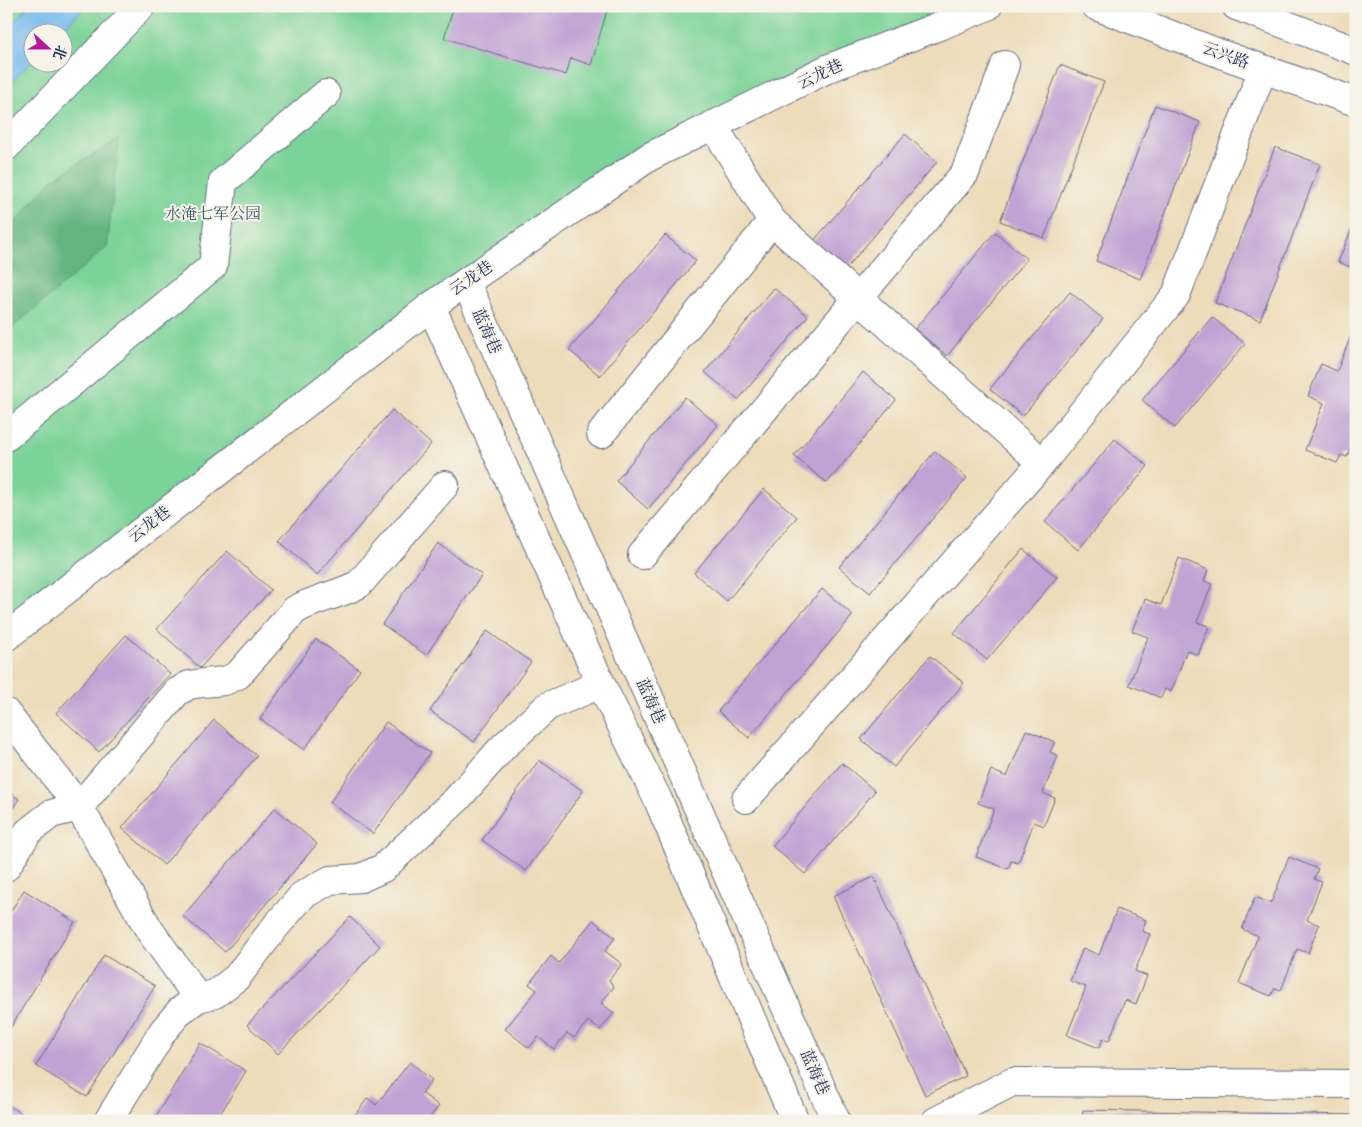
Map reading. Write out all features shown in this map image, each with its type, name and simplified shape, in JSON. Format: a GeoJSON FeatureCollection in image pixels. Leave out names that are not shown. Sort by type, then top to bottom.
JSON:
{"type":"FeatureCollection","features":[{"type":"Feature","properties":{"kind":"street"},"geometry":{"type":"LineString","coordinates":[[6,147],[141,6]]}},
{"type":"Feature","properties":{"kind":"street"},"geometry":{"type":"LineString","coordinates":[[904,40],[932,11],[932,6]]}},
{"type":"Feature","properties":{"kind":"street","name":"云龙巷"},"geometry":{"type":"LineString","coordinates":[[6,636],[431,306],[649,157],[829,68],[988,6]]}},
{"type":"Feature","properties":{"kind":"street","name":"云兴路"},"geometry":{"type":"LineString","coordinates":[[1096,6],[1262,69],[1356,102]]}},
{"type":"Feature","properties":{"kind":"street"},"geometry":{"type":"LineString","coordinates":[[1236,6],[1356,50]]}},
{"type":"Feature","properties":{"kind":"street"},"geometry":{"type":"LineString","coordinates":[[1296,9],[1356,50]]}},
{"type":"Feature","properties":{"kind":"street"},"geometry":{"type":"LineString","coordinates":[[1296,9],[1356,34]]}},
{"type":"Feature","properties":{"kind":"street"},"geometry":{"type":"LineString","coordinates":[[642,555],[965,173],[1005,65]]}},
{"type":"Feature","properties":{"kind":"street"},"geometry":{"type":"LineString","coordinates":[[746,799],[1042,463],[1176,295],[1262,69]]}},
{"type":"Feature","properties":{"kind":"street"},"geometry":{"type":"LineString","coordinates":[[6,437],[213,266],[223,182],[326,94]]}},
{"type":"Feature","properties":{"kind":"street"},"geometry":{"type":"LineString","coordinates":[[713,126],[772,221],[1042,463]]}},
{"type":"Feature","properties":{"kind":"street"},"geometry":{"type":"LineString","coordinates":[[602,434],[772,221]]}},
{"type":"Feature","properties":{"kind":"street","name":"蓝海巷"},"geometry":{"type":"LineString","coordinates":[[466,282],[836,1121]]}},
{"type":"Feature","properties":{"kind":"street"},"geometry":{"type":"LineString","coordinates":[[431,306],[602,684],[658,800],[795,1121]]}},
{"type":"Feature","properties":{"kind":"street"},"geometry":{"type":"LineString","coordinates":[[6,867],[28,832],[50,814],[79,807],[177,692],[189,685],[224,681],[238,675],[295,610],[360,584],[445,485]]}},
{"type":"Feature","properties":{"kind":"street"},"geometry":{"type":"LineString","coordinates":[[108,1121],[163,1031],[180,1011],[198,998],[215,994],[238,977],[276,926],[303,894],[330,880],[361,878],[383,868],[457,799],[502,748],[548,706],[602,684]]}},
{"type":"Feature","properties":{"kind":"street"},"geometry":{"type":"LineString","coordinates":[[6,714],[79,807],[150,931],[198,998]]}},
{"type":"Feature","properties":{"kind":"street"},"geometry":{"type":"LineString","coordinates":[[936,1121],[1012,1082],[1356,1084]]}},
{"type":"Feature","properties":{"kind":"green space","name":"水淹七军公园"},"geometry":{"type":"Polygon","coordinates":[[[6,6],[988,6],[649,157],[6,636],[6,6]]]}},
{"type":"Feature","properties":{"kind":"green space"},"geometry":{"type":"Polygon","coordinates":[[[119,139],[107,247],[6,333],[6,233],[52,180],[119,139]]]}},
{"type":"Feature","properties":{"kind":"water"},"geometry":{"type":"Polygon","coordinates":[[[29,6],[86,6],[70,22],[22,22],[22,71],[6,88],[6,30],[29,6]]]}},
{"type":"Feature","properties":{"kind":"building"},"geometry":{"type":"Polygon","coordinates":[[[454,6],[608,7],[591,65],[571,58],[566,75],[444,38],[454,6]]]}},
{"type":"Feature","properties":{"kind":"building"},"geometry":{"type":"Polygon","coordinates":[[[1060,65],[1104,82],[1044,238],[1000,221],[1060,65]]]}},
{"type":"Feature","properties":{"kind":"building"},"geometry":{"type":"Polygon","coordinates":[[[1155,105],[1200,122],[1140,279],[1096,261],[1155,105]]]}},
{"type":"Feature","properties":{"kind":"building"},"geometry":{"type":"Polygon","coordinates":[[[905,134],[937,162],[844,271],[812,243],[905,134]]]}},
{"type":"Feature","properties":{"kind":"building"},"geometry":{"type":"Polygon","coordinates":[[[1275,147],[1320,164],[1260,320],[1215,303],[1275,147]]]}},
{"type":"Feature","properties":{"kind":"building"},"geometry":{"type":"Polygon","coordinates":[[[1356,218],[1356,269],[1338,262],[1356,218]]]}},
{"type":"Feature","properties":{"kind":"building"},"geometry":{"type":"Polygon","coordinates":[[[995,232],[1027,259],[947,356],[915,329],[995,232]]]}},
{"type":"Feature","properties":{"kind":"building"},"geometry":{"type":"Polygon","coordinates":[[[665,235],[696,261],[600,376],[569,350],[665,235]]]}},
{"type":"Feature","properties":{"kind":"building"},"geometry":{"type":"Polygon","coordinates":[[[774,288],[808,316],[738,400],[705,372],[774,288]]]}},
{"type":"Feature","properties":{"kind":"building"},"geometry":{"type":"Polygon","coordinates":[[[1070,292],[1103,319],[1023,416],[990,389],[1070,292]]]}},
{"type":"Feature","properties":{"kind":"building"},"geometry":{"type":"Polygon","coordinates":[[[1212,317],[1245,344],[1175,428],[1142,400],[1212,317]]]}},
{"type":"Feature","properties":{"kind":"building"},"geometry":{"type":"Polygon","coordinates":[[[1356,323],[1356,435],[1347,457],[1341,455],[1337,463],[1305,450],[1324,403],[1308,396],[1321,364],[1337,371],[1356,323]]]}},
{"type":"Feature","properties":{"kind":"building"},"geometry":{"type":"Polygon","coordinates":[[[863,372],[896,400],[827,483],[794,456],[863,372]]]}},
{"type":"Feature","properties":{"kind":"building"},"geometry":{"type":"Polygon","coordinates":[[[685,397],[718,425],[648,509],[616,481],[685,397]]]}},
{"type":"Feature","properties":{"kind":"building"},"geometry":{"type":"Polygon","coordinates":[[[392,410],[431,444],[317,575],[279,541],[392,410]]]}},
{"type":"Feature","properties":{"kind":"building"},"geometry":{"type":"Polygon","coordinates":[[[1115,439],[1148,466],[1078,550],[1045,522],[1115,439]]]}},
{"type":"Feature","properties":{"kind":"building"},"geometry":{"type":"Polygon","coordinates":[[[935,451],[967,478],[870,593],[839,567],[935,451]]]}},
{"type":"Feature","properties":{"kind":"building"},"geometry":{"type":"Polygon","coordinates":[[[764,489],[797,517],[727,601],[694,573],[764,489]]]}},
{"type":"Feature","properties":{"kind":"building"},"geometry":{"type":"Polygon","coordinates":[[[438,543],[482,575],[426,655],[382,624],[438,543]]]}},
{"type":"Feature","properties":{"kind":"building"},"geometry":{"type":"Polygon","coordinates":[[[1023,549],[1057,577],[987,660],[954,633],[1023,549]]]}},
{"type":"Feature","properties":{"kind":"building"},"geometry":{"type":"Polygon","coordinates":[[[227,551],[271,590],[200,668],[157,629],[227,551]]]}},
{"type":"Feature","properties":{"kind":"building"},"geometry":{"type":"Polygon","coordinates":[[[1179,558],[1208,570],[1204,581],[1212,584],[1197,622],[1209,626],[1198,655],[1187,650],[1171,692],[1165,689],[1161,698],[1129,685],[1148,637],[1132,631],[1145,599],[1161,605],[1179,558]]]}},
{"type":"Feature","properties":{"kind":"building"},"geometry":{"type":"Polygon","coordinates":[[[822,589],[853,615],[749,738],[718,711],[822,589]]]}},
{"type":"Feature","properties":{"kind":"building"},"geometry":{"type":"Polygon","coordinates":[[[487,631],[531,662],[474,742],[430,711],[487,631]]]}},
{"type":"Feature","properties":{"kind":"building"},"geometry":{"type":"Polygon","coordinates":[[[126,635],[170,674],[99,752],[56,713],[126,635]]]}},
{"type":"Feature","properties":{"kind":"building"},"geometry":{"type":"Polygon","coordinates":[[[316,639],[360,670],[304,750],[260,719],[316,639]]]}},
{"type":"Feature","properties":{"kind":"building"},"geometry":{"type":"Polygon","coordinates":[[[930,656],[964,683],[894,767],[861,739],[930,656]]]}},
{"type":"Feature","properties":{"kind":"building"},"geometry":{"type":"Polygon","coordinates":[[[214,720],[257,756],[164,865],[122,828],[214,720]]]}},
{"type":"Feature","properties":{"kind":"building"},"geometry":{"type":"Polygon","coordinates":[[[386,722],[430,753],[373,834],[330,802],[386,722]]]}},
{"type":"Feature","properties":{"kind":"building"},"geometry":{"type":"Polygon","coordinates":[[[1026,730],[1055,742],[1050,752],[1058,756],[1043,793],[1055,798],[1044,826],[1034,822],[1018,863],[1011,861],[1008,869],[976,857],[994,809],[978,803],[991,770],[1007,777],[1026,730]]]}},
{"type":"Feature","properties":{"kind":"building"},"geometry":{"type":"Polygon","coordinates":[[[539,760],[583,791],[526,871],[482,840],[539,760]]]}},
{"type":"Feature","properties":{"kind":"building"},"geometry":{"type":"Polygon","coordinates":[[[842,763],[875,791],[805,874],[772,846],[842,763]]]}},
{"type":"Feature","properties":{"kind":"building"},"geometry":{"type":"Polygon","coordinates":[[[6,790],[19,799],[6,818],[6,790]]]}},
{"type":"Feature","properties":{"kind":"building"},"geometry":{"type":"Polygon","coordinates":[[[275,808],[317,844],[225,952],[183,916],[275,808]]]}},
{"type":"Feature","properties":{"kind":"building"},"geometry":{"type":"Polygon","coordinates":[[[1289,857],[1318,869],[1314,879],[1322,882],[1307,920],[1319,925],[1308,953],[1297,949],[1281,990],[1275,988],[1271,996],[1239,983],[1258,936],[1242,929],[1255,897],[1271,903],[1289,857]]]}},
{"type":"Feature","properties":{"kind":"building"},"geometry":{"type":"Polygon","coordinates":[[[874,877],[966,1076],[925,1095],[833,896],[874,877]]]}},
{"type":"Feature","properties":{"kind":"building"},"geometry":{"type":"Polygon","coordinates":[[[24,890],[75,922],[6,1035],[6,919],[24,890]]]}},
{"type":"Feature","properties":{"kind":"building"},"geometry":{"type":"Polygon","coordinates":[[[1117,909],[1146,920],[1142,931],[1150,934],[1135,971],[1147,976],[1136,1004],[1125,1000],[1109,1041],[1103,1039],[1099,1048],[1067,1035],[1086,987],[1070,981],[1083,948],[1099,955],[1117,909]]]}},
{"type":"Feature","properties":{"kind":"building"},"geometry":{"type":"Polygon","coordinates":[[[350,917],[380,946],[278,1054],[247,1025],[350,917]]]}},
{"type":"Feature","properties":{"kind":"building"},"geometry":{"type":"Polygon","coordinates":[[[593,920],[615,938],[605,951],[622,964],[609,980],[614,987],[601,1003],[614,1013],[600,1030],[588,1021],[574,1038],[567,1033],[554,1049],[538,1037],[529,1048],[505,1029],[537,990],[529,984],[551,956],[559,963],[593,920]]]}},
{"type":"Feature","properties":{"kind":"building"},"geometry":{"type":"Polygon","coordinates":[[[104,955],[155,986],[87,1097],[36,1066],[104,955]]]}},
{"type":"Feature","properties":{"kind":"building"},"geometry":{"type":"Polygon","coordinates":[[[200,1043],[246,1071],[216,1121],[153,1121],[200,1043]]]}},
{"type":"Feature","properties":{"kind":"building"},"geometry":{"type":"Polygon","coordinates":[[[410,1062],[432,1080],[422,1093],[439,1106],[427,1121],[350,1121],[368,1098],[376,1105],[410,1062]]]}},
{"type":"Feature","properties":{"kind":"building"},"geometry":{"type":"Polygon","coordinates":[[[6,1104],[26,1116],[22,1121],[6,1121],[6,1104]]]}},
{"type":"Feature","properties":{"kind":"building"},"geometry":{"type":"Polygon","coordinates":[[[1083,1110],[1356,1115],[1356,1121],[1082,1121],[1083,1110]]]}}]}
